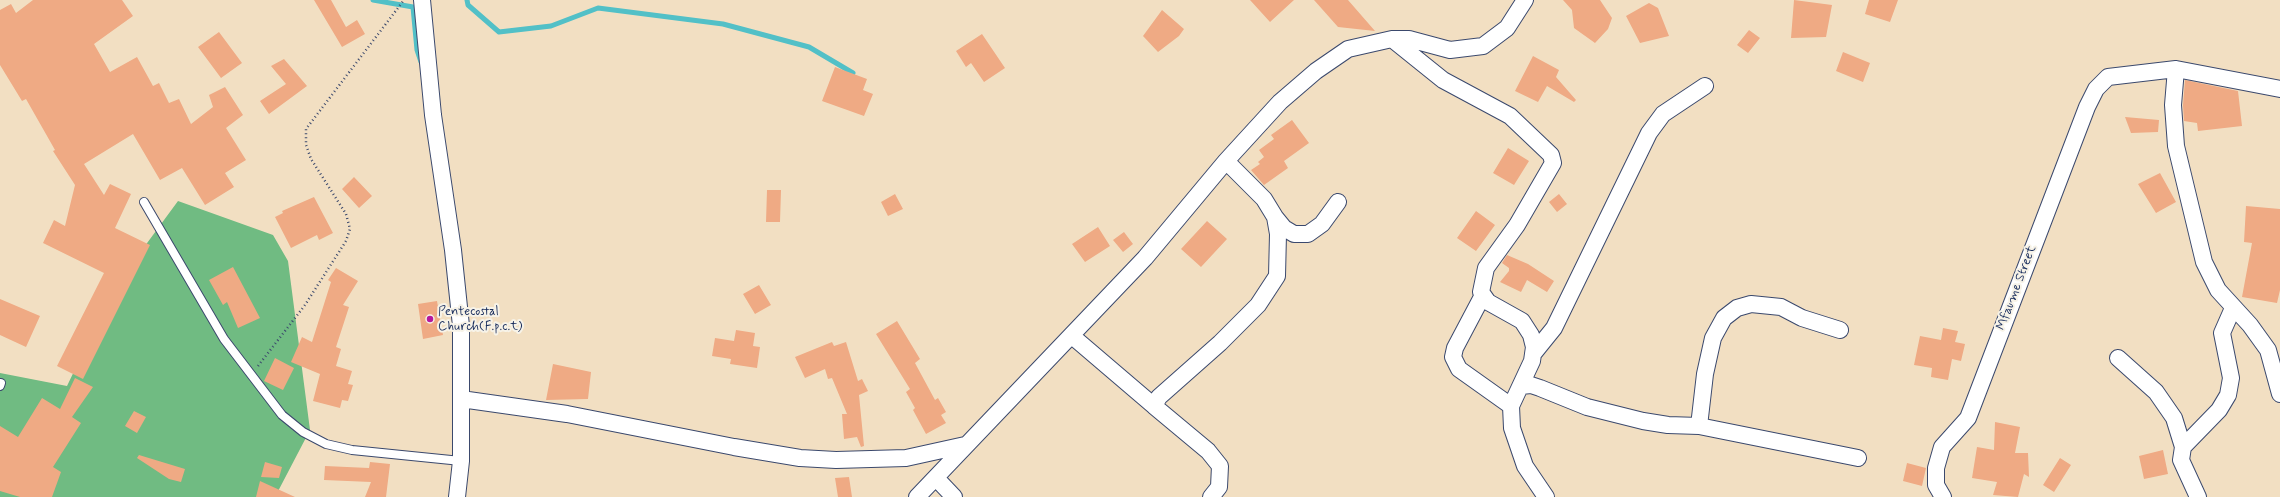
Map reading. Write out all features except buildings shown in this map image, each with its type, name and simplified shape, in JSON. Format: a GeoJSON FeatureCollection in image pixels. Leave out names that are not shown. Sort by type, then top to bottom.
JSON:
{"type":"FeatureCollection","features":[{"type":"Feature","properties":{"kind":"street"},"geometry":{"type":"LineString","coordinates":[[422,0],[433,115],[453,250],[461,326],[461,461],[457,497]]}},
{"type":"Feature","properties":{"kind":"street"},"geometry":{"type":"LineString","coordinates":[[917,497],[1145,258],[1226,160],[1280,102],[1316,71],[1348,49],[1392,39],[1409,39],[1450,50],[1484,46],[1507,28],[1525,0]]}},
{"type":"Feature","properties":{"kind":"street"},"geometry":{"type":"LineString","coordinates":[[1392,39],[1443,80],[1510,116],[1551,155],[1553,163],[1518,225],[1486,268],[1481,292],[1488,302],[1522,321],[1531,335],[1533,354],[1532,361],[1511,406],[1512,428],[1524,466],[1546,497]]}},
{"type":"Feature","properties":{"kind":"street"},"geometry":{"type":"LineString","coordinates":[[2280,88],[2176,68],[2173,105],[2176,146],[2204,262],[2218,290],[2250,325],[2268,350],[2280,394]]}},
{"type":"Feature","properties":{"kind":"street","name":"Mfaume Street"},"geometry":{"type":"LineString","coordinates":[[1943,497],[1936,485],[1936,468],[1942,447],[1968,418],[2087,107],[2096,89],[2108,78],[2176,68]]}},
{"type":"Feature","properties":{"kind":"street"},"geometry":{"type":"LineString","coordinates":[[1533,354],[1554,328],[1649,133],[1663,114],[1705,86]]}},
{"type":"Feature","properties":{"kind":"street"},"geometry":{"type":"LineString","coordinates":[[1226,160],[1264,199],[1284,228],[1294,234],[1308,234],[1322,224],[1338,202]]}},
{"type":"Feature","properties":{"kind":"street"},"geometry":{"type":"LineString","coordinates":[[1154,406],[1159,397],[1220,343],[1258,305],[1277,276],[1278,234],[1275,217]]}},
{"type":"Feature","properties":{"kind":"street"},"geometry":{"type":"LineString","coordinates":[[1483,295],[1458,342],[1454,357],[1459,369],[1511,406]]}},
{"type":"Feature","properties":{"kind":"street"},"geometry":{"type":"LineString","coordinates":[[1699,426],[1705,374],[1713,338],[1724,318],[1737,308],[1751,304],[1781,308],[1802,318],[1840,330]]}},
{"type":"Feature","properties":{"kind":"street"},"geometry":{"type":"LineString","coordinates":[[2183,447],[2219,410],[2228,395],[2230,378],[2222,333],[2233,308]]}},
{"type":"Feature","properties":{"kind":"street"},"geometry":{"type":"LineString","coordinates":[[1072,336],[1208,451],[1220,466],[1219,487],[1211,497]]}},
{"type":"Feature","properties":{"kind":"street"},"geometry":{"type":"LineString","coordinates":[[2118,358],[2156,392],[2174,418],[2183,447],[2181,460],[2198,497]]}},
{"type":"Feature","properties":{"kind":"street"},"geometry":{"type":"LineString","coordinates":[[1521,386],[1531,385],[1587,407],[1637,420],[1668,426],[1699,426],[1858,458]]}},
{"type":"Feature","properties":{"kind":"street"},"geometry":{"type":"LineString","coordinates":[[461,399],[567,414],[734,447],[800,458],[836,460],[906,458],[965,445]]}},
{"type":"Feature","properties":{"kind":"street"},"geometry":{"type":"LineString","coordinates":[[936,478],[954,497]]}},
{"type":"Feature","properties":{"kind":"lane"},"geometry":{"type":"LineString","coordinates":[[144,202],[224,338],[282,415],[303,432],[326,444],[352,450],[461,461]]}},
{"type":"Feature","properties":{"kind":"path"},"geometry":{"type":"LineString","coordinates":[[252,375],[305,305],[346,241],[350,229],[346,214],[311,159],[306,145],[306,129],[404,0]]}},
{"type":"Feature","properties":{"kind":"green space"},"geometry":{"type":"Polygon","coordinates":[[[178,201],[273,235],[288,261],[310,430],[275,497],[0,497],[0,373],[67,386],[114,288],[178,201]]]}},
{"type":"Feature","properties":{"kind":"waterway"},"geometry":{"type":"LineString","coordinates":[[373,0],[413,7],[417,50],[421,62]]}},
{"type":"Feature","properties":{"kind":"waterway"},"geometry":{"type":"LineString","coordinates":[[467,0],[468,5],[499,32],[551,26],[598,8],[723,24],[809,47],[853,73]]}},
{"type":"Feature","properties":{"kind":"place","name":"Pentecostal Church(F.p.c.t)"},"geometry":{"type":"Point","coordinates":[430,319]}}]}
